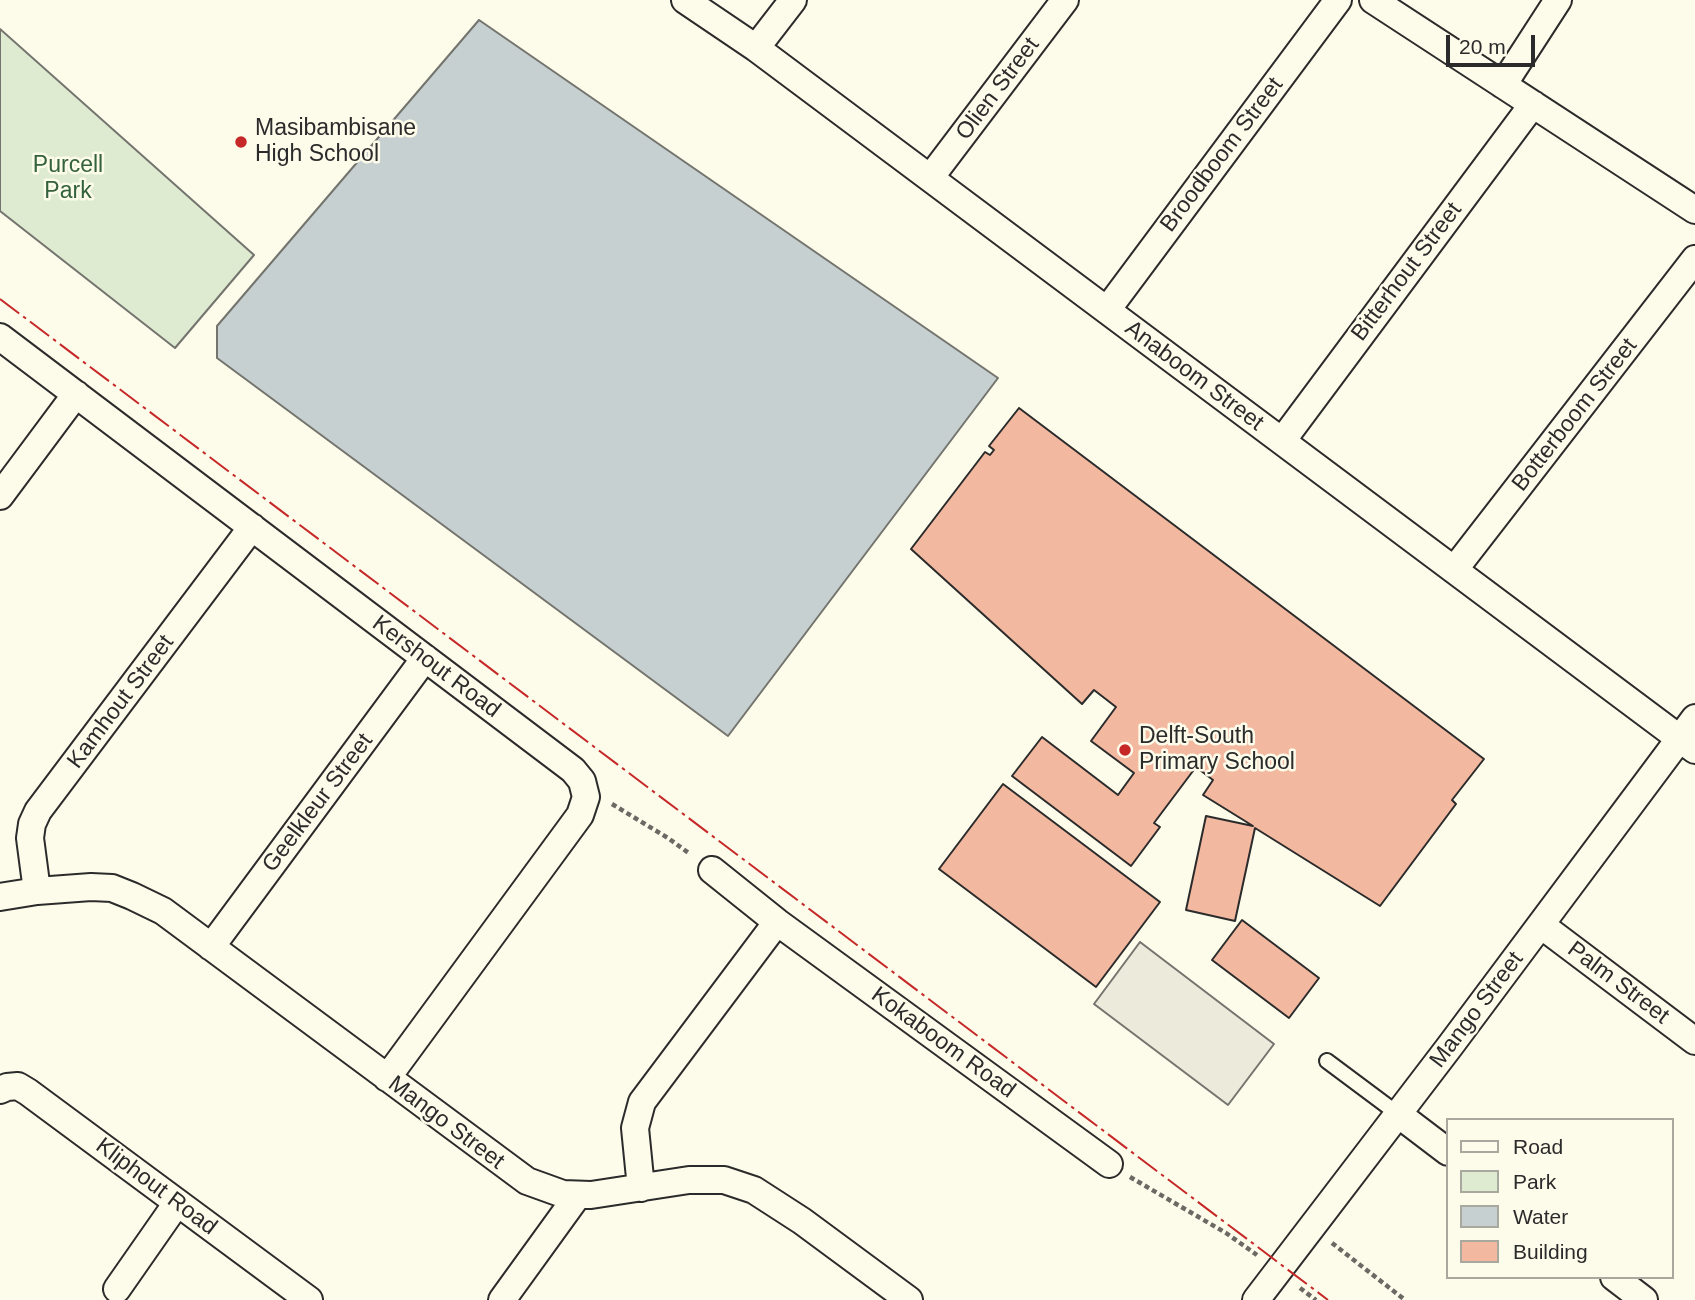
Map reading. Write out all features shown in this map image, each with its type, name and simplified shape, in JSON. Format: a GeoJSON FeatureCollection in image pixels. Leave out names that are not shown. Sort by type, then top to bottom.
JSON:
{"type":"FeatureCollection","features":[{"type":"Feature","properties":{"kind":"street","name":"Anaboom Street"},"geometry":{"type":"LineString","coordinates":[[685,0],[756,48],[1454,570],[1690,736]]}},
{"type":"Feature","properties":{"kind":"street"},"geometry":{"type":"LineString","coordinates":[[756,48],[793,0]]}},
{"type":"Feature","properties":{"kind":"street","name":"Olien Street"},"geometry":{"type":"LineString","coordinates":[[930,178],[1065,0]]}},
{"type":"Feature","properties":{"kind":"street","name":"Broodboom Street"},"geometry":{"type":"LineString","coordinates":[[1107,310],[1338,0]]}},
{"type":"Feature","properties":{"kind":"street"},"geometry":{"type":"LineString","coordinates":[[1373,0],[1695,210]]}},
{"type":"Feature","properties":{"kind":"street"},"geometry":{"type":"LineString","coordinates":[[1503,85],[1558,0]]}},
{"type":"Feature","properties":{"kind":"street","name":"Bitterhout Street"},"geometry":{"type":"LineString","coordinates":[[1282,441],[1533,104]]}},
{"type":"Feature","properties":{"kind":"street","name":"Botterboom Street"},"geometry":{"type":"LineString","coordinates":[[1454,570],[1695,259]]}},
{"type":"Feature","properties":{"kind":"street","name":"Kershout Road"},"geometry":{"type":"LineString","coordinates":[[0,337],[573,771],[584,787]]}},
{"type":"Feature","properties":{"kind":"street"},"geometry":{"type":"LineString","coordinates":[[0,496],[76,394]]}},
{"type":"Feature","properties":{"kind":"street","name":"Kamhout Street"},"geometry":{"type":"LineString","coordinates":[[37,891],[30,838],[38,811],[252,527]]}},
{"type":"Feature","properties":{"kind":"street","name":"Geelkleur Street"},"geometry":{"type":"LineString","coordinates":[[211,947],[425,659]]}},
{"type":"Feature","properties":{"kind":"street","name":"Mango Street"},"geometry":{"type":"LineString","coordinates":[[1256,1300],[1541,925],[1690,736]]}},
{"type":"Feature","properties":{"kind":"street"},"geometry":{"type":"LineString","coordinates":[[387,1078],[580,815],[584,806],[584,787]]}},
{"type":"Feature","properties":{"kind":"street","name":"Kokaboom Road"},"geometry":{"type":"LineString","coordinates":[[712,870],[777,922],[1109,1164]]}},
{"type":"Feature","properties":{"kind":"street","name":"Mango Street"},"geometry":{"type":"LineString","coordinates":[[0,897],[37,891],[112,888],[163,911],[527,1181],[548,1190],[578,1195],[603,1195],[689,1180],[724,1180],[754,1190],[803,1221],[909,1300]]}},
{"type":"Feature","properties":{"kind":"street"},"geometry":{"type":"LineString","coordinates":[[641,1188],[635,1128],[642,1102],[777,922]]}},
{"type":"Feature","properties":{"kind":"street","name":"Palm Street"},"geometry":{"type":"LineString","coordinates":[[1541,925],[1695,1041]]}},
{"type":"Feature","properties":{"kind":"street","name":"Kliphout Road"},"geometry":{"type":"LineString","coordinates":[[0,1090],[18,1086],[29,1092],[309,1300]]}},
{"type":"Feature","properties":{"kind":"street"},"geometry":{"type":"LineString","coordinates":[[1398,1114],[1446,1150]]}},
{"type":"Feature","properties":{"kind":"street"},"geometry":{"type":"LineString","coordinates":[[507,1298],[578,1195]]}},
{"type":"Feature","properties":{"kind":"street"},"geometry":{"type":"LineString","coordinates":[[117,1289],[177,1203]]}},
{"type":"Feature","properties":{"kind":"street"},"geometry":{"type":"LineString","coordinates":[[1617,1279],[1644,1300]]}},
{"type":"Feature","properties":{"kind":"lane"},"geometry":{"type":"LineString","coordinates":[[1327,1061],[1398,1114]]}},
{"type":"Feature","properties":{"kind":"path"},"geometry":{"type":"LineString","coordinates":[[584,787],[668,838],[712,870]]}},
{"type":"Feature","properties":{"kind":"path"},"geometry":{"type":"LineString","coordinates":[[1109,1164],[1226,1233],[1279,1271]]}},
{"type":"Feature","properties":{"kind":"path"},"geometry":{"type":"LineString","coordinates":[[1312,1228],[1405,1300]]}},
{"type":"Feature","properties":{"kind":"green space","name":"Purcell Park"},"geometry":{"type":"Polygon","coordinates":[[[0,29],[254,255],[175,348],[0,211],[0,29]]]}},
{"type":"Feature","properties":{"kind":"shaded area"},"geometry":{"type":"Polygon","coordinates":[[[1140,942],[1274,1044],[1228,1105],[1094,1004],[1140,942]]]}},
{"type":"Feature","properties":{"kind":"water"},"geometry":{"type":"Polygon","coordinates":[[[479,20],[998,378],[728,736],[217,358],[217,326],[479,20]]]}},
{"type":"Feature","properties":{"kind":"building"},"geometry":{"type":"Polygon","coordinates":[[[1019,408],[1484,759],[1452,800],[1456,804],[1380,906],[1255,828],[1235,921],[1186,910],[1206,816],[1253,826],[1203,795],[1213,780],[1196,767],[1154,823],[1160,827],[1131,866],[1012,776],[1042,737],[1118,795],[1134,773],[1091,741],[1116,707],[1094,690],[1082,704],[911,549],[985,452],[990,455],[994,450],[989,446],[1019,408]]]}},
{"type":"Feature","properties":{"kind":"building"},"geometry":{"type":"Polygon","coordinates":[[[1003,784],[1160,902],[1096,987],[939,869],[1003,784]]]}},
{"type":"Feature","properties":{"kind":"building"},"geometry":{"type":"Polygon","coordinates":[[[1242,920],[1319,978],[1289,1018],[1212,960],[1242,920]]]}},
{"type":"Feature","properties":{"kind":"power"},"geometry":{"type":"LineString","coordinates":[[0,299],[1328,1300]]}},
{"type":"Feature","properties":{"kind":"place","name":"Masibambisane High School"},"geometry":{"type":"Point","coordinates":[241,142]}},
{"type":"Feature","properties":{"kind":"place","name":"Delft-South Primary School"},"geometry":{"type":"Point","coordinates":[1125,750]}}]}
